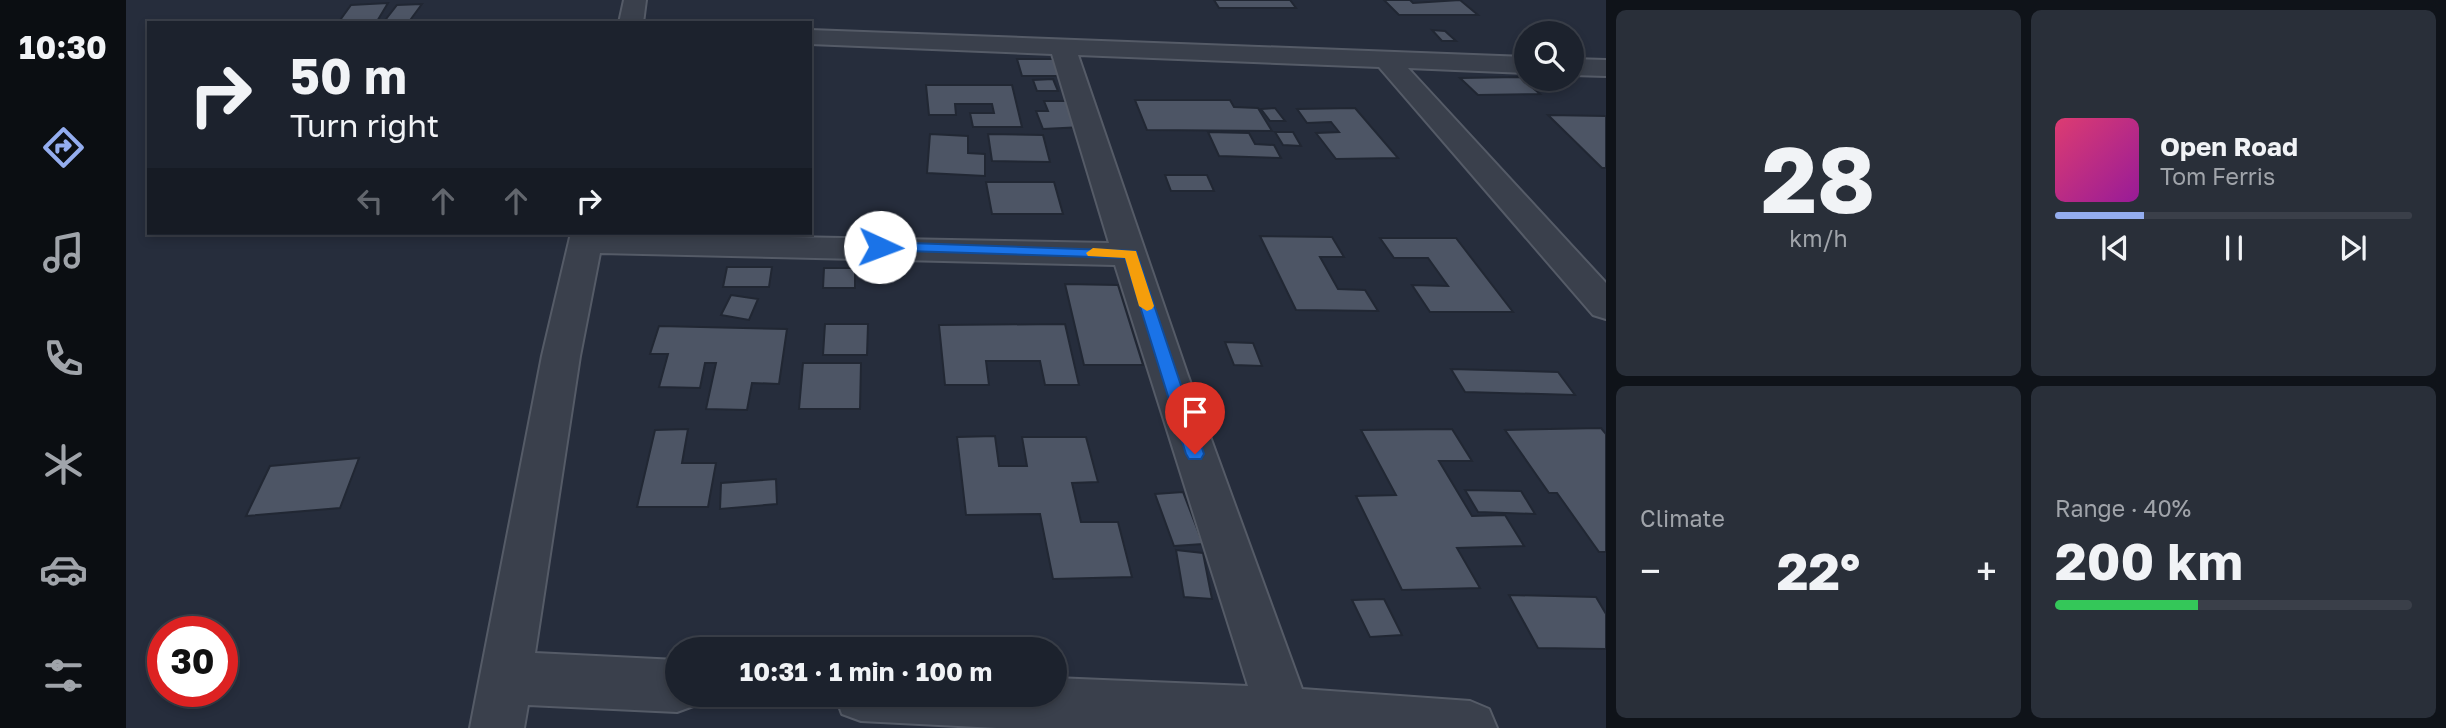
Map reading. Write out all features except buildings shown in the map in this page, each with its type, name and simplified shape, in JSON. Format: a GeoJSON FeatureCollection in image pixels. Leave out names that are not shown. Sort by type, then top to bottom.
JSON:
{"type":"FeatureCollection","features":[{"type":"Feature","properties":{"kind":"street"},"geometry":{"type":"LineString","coordinates":[[631,21],[635,0]]}},
{"type":"Feature","properties":{"kind":"street"},"geometry":{"type":"LineString","coordinates":[[812,37],[1514,65]]}},
{"type":"Feature","properties":{"kind":"street"},"geometry":{"type":"LineString","coordinates":[[1063,48],[1168,376],[1284,715]]}},
{"type":"Feature","properties":{"kind":"street"},"geometry":{"type":"LineString","coordinates":[[1387,60],[1606,306]]}},
{"type":"Feature","properties":{"kind":"street"},"geometry":{"type":"LineString","coordinates":[[1584,67],[1606,68]]}},
{"type":"Feature","properties":{"kind":"street"},"geometry":{"type":"LineString","coordinates":[[498,728],[504,678],[561,356],[586,237],[1131,254]]}},
{"type":"Feature","properties":{"kind":"street"},"geometry":{"type":"LineString","coordinates":[[504,678],[665,685]]}},
{"type":"Feature","properties":{"kind":"street"},"geometry":{"type":"LineString","coordinates":[[1067,705],[1284,715],[1470,728]]}},
{"type":"Feature","properties":{"kind":"slow traffic"},"geometry":{"type":"LineString","coordinates":[[1093,253],[1131,254],[1147,306]]}},
{"type":"Feature","properties":{"kind":"route"},"geometry":{"type":"LineString","coordinates":[[880,247],[1131,254],[1195,454]]}}]}
